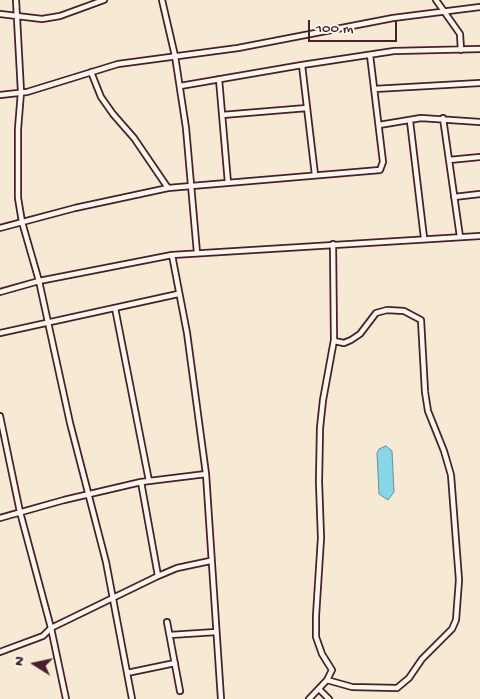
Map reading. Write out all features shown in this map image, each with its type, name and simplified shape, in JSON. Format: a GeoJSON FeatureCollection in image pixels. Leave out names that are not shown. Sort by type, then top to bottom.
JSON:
{"type":"FeatureCollection","features":[{"type":"Feature","properties":{"kind":"street"},"geometry":{"type":"LineString","coordinates":[[16,0],[21,92],[18,129],[18,198],[22,222],[39,281],[88,494],[106,562],[111,598],[132,699]]}},
{"type":"Feature","properties":{"kind":"street"},"geometry":{"type":"LineString","coordinates":[[0,14],[42,19],[60,16],[104,0]]}},
{"type":"Feature","properties":{"kind":"street"},"geometry":{"type":"LineString","coordinates":[[162,0],[175,56],[186,128],[197,253]]}},
{"type":"Feature","properties":{"kind":"street"},"geometry":{"type":"LineString","coordinates":[[436,0],[460,34],[461,50]]}},
{"type":"Feature","properties":{"kind":"street"},"geometry":{"type":"LineString","coordinates":[[0,95],[21,92],[118,64],[238,48],[384,20],[480,7]]}},
{"type":"Feature","properties":{"kind":"street"},"geometry":{"type":"LineString","coordinates":[[180,86],[302,64],[394,51],[480,49]]}},
{"type":"Feature","properties":{"kind":"street"},"geometry":{"type":"LineString","coordinates":[[0,228],[75,208],[168,188],[380,170],[383,162],[370,55]]}},
{"type":"Feature","properties":{"kind":"street"},"geometry":{"type":"LineString","coordinates":[[302,64],[315,175]]}},
{"type":"Feature","properties":{"kind":"street"},"geometry":{"type":"LineString","coordinates":[[91,72],[105,103],[134,138],[168,188]]}},
{"type":"Feature","properties":{"kind":"street"},"geometry":{"type":"LineString","coordinates":[[219,79],[228,182]]}},
{"type":"Feature","properties":{"kind":"street"},"geometry":{"type":"LineString","coordinates":[[374,89],[480,83]]}},
{"type":"Feature","properties":{"kind":"street"},"geometry":{"type":"LineString","coordinates":[[222,115],[307,108]]}},
{"type":"Feature","properties":{"kind":"street"},"geometry":{"type":"LineString","coordinates":[[379,125],[421,118],[480,122]]}},
{"type":"Feature","properties":{"kind":"street"},"geometry":{"type":"LineString","coordinates":[[443,118],[460,236]]}},
{"type":"Feature","properties":{"kind":"street"},"geometry":{"type":"LineString","coordinates":[[410,121],[424,238]]}},
{"type":"Feature","properties":{"kind":"street"},"geometry":{"type":"LineString","coordinates":[[449,160],[480,158]]}},
{"type":"Feature","properties":{"kind":"street"},"geometry":{"type":"LineString","coordinates":[[454,197],[480,194]]}},
{"type":"Feature","properties":{"kind":"street"},"geometry":{"type":"LineString","coordinates":[[0,292],[39,281],[172,255],[480,236]]}},
{"type":"Feature","properties":{"kind":"street"},"geometry":{"type":"LineString","coordinates":[[309,699],[327,680],[332,670],[322,654],[316,637],[321,538],[319,482],[323,400],[334,341],[333,244]]}},
{"type":"Feature","properties":{"kind":"street"},"geometry":{"type":"LineString","coordinates":[[172,255],[188,343],[206,474],[210,561],[221,699]]}},
{"type":"Feature","properties":{"kind":"street"},"geometry":{"type":"LineString","coordinates":[[0,333],[178,294]]}},
{"type":"Feature","properties":{"kind":"street"},"geometry":{"type":"LineString","coordinates":[[115,308],[149,481]]}},
{"type":"Feature","properties":{"kind":"street"},"geometry":{"type":"LineString","coordinates":[[327,680],[352,687],[396,688],[409,678],[422,659],[452,629],[456,620],[458,580],[450,475],[444,451],[428,411],[425,392],[421,320],[404,311],[387,310],[376,313],[360,334],[351,340],[344,343],[334,341]]}},
{"type":"Feature","properties":{"kind":"street"},"geometry":{"type":"LineString","coordinates":[[0,416],[20,512],[51,628],[66,699]]}},
{"type":"Feature","properties":{"kind":"street"},"geometry":{"type":"LineString","coordinates":[[0,518],[141,482],[206,474]]}},
{"type":"Feature","properties":{"kind":"street"},"geometry":{"type":"LineString","coordinates":[[141,482],[158,576]]}},
{"type":"Feature","properties":{"kind":"street"},"geometry":{"type":"LineString","coordinates":[[0,652],[43,636],[51,628],[158,576],[177,568],[210,561]]}},
{"type":"Feature","properties":{"kind":"street"},"geometry":{"type":"LineString","coordinates":[[167,622],[180,691]]}},
{"type":"Feature","properties":{"kind":"street"},"geometry":{"type":"LineString","coordinates":[[170,636],[216,632]]}},
{"type":"Feature","properties":{"kind":"street"},"geometry":{"type":"LineString","coordinates":[[127,673],[175,663]]}},
{"type":"Feature","properties":{"kind":"street"},"geometry":{"type":"LineString","coordinates":[[319,689],[329,699]]}},
{"type":"Feature","properties":{"kind":"water"},"geometry":{"type":"Polygon","coordinates":[[[386,446],[392,451],[394,492],[388,500],[379,494],[377,453],[379,449],[386,446]]]}}]}
